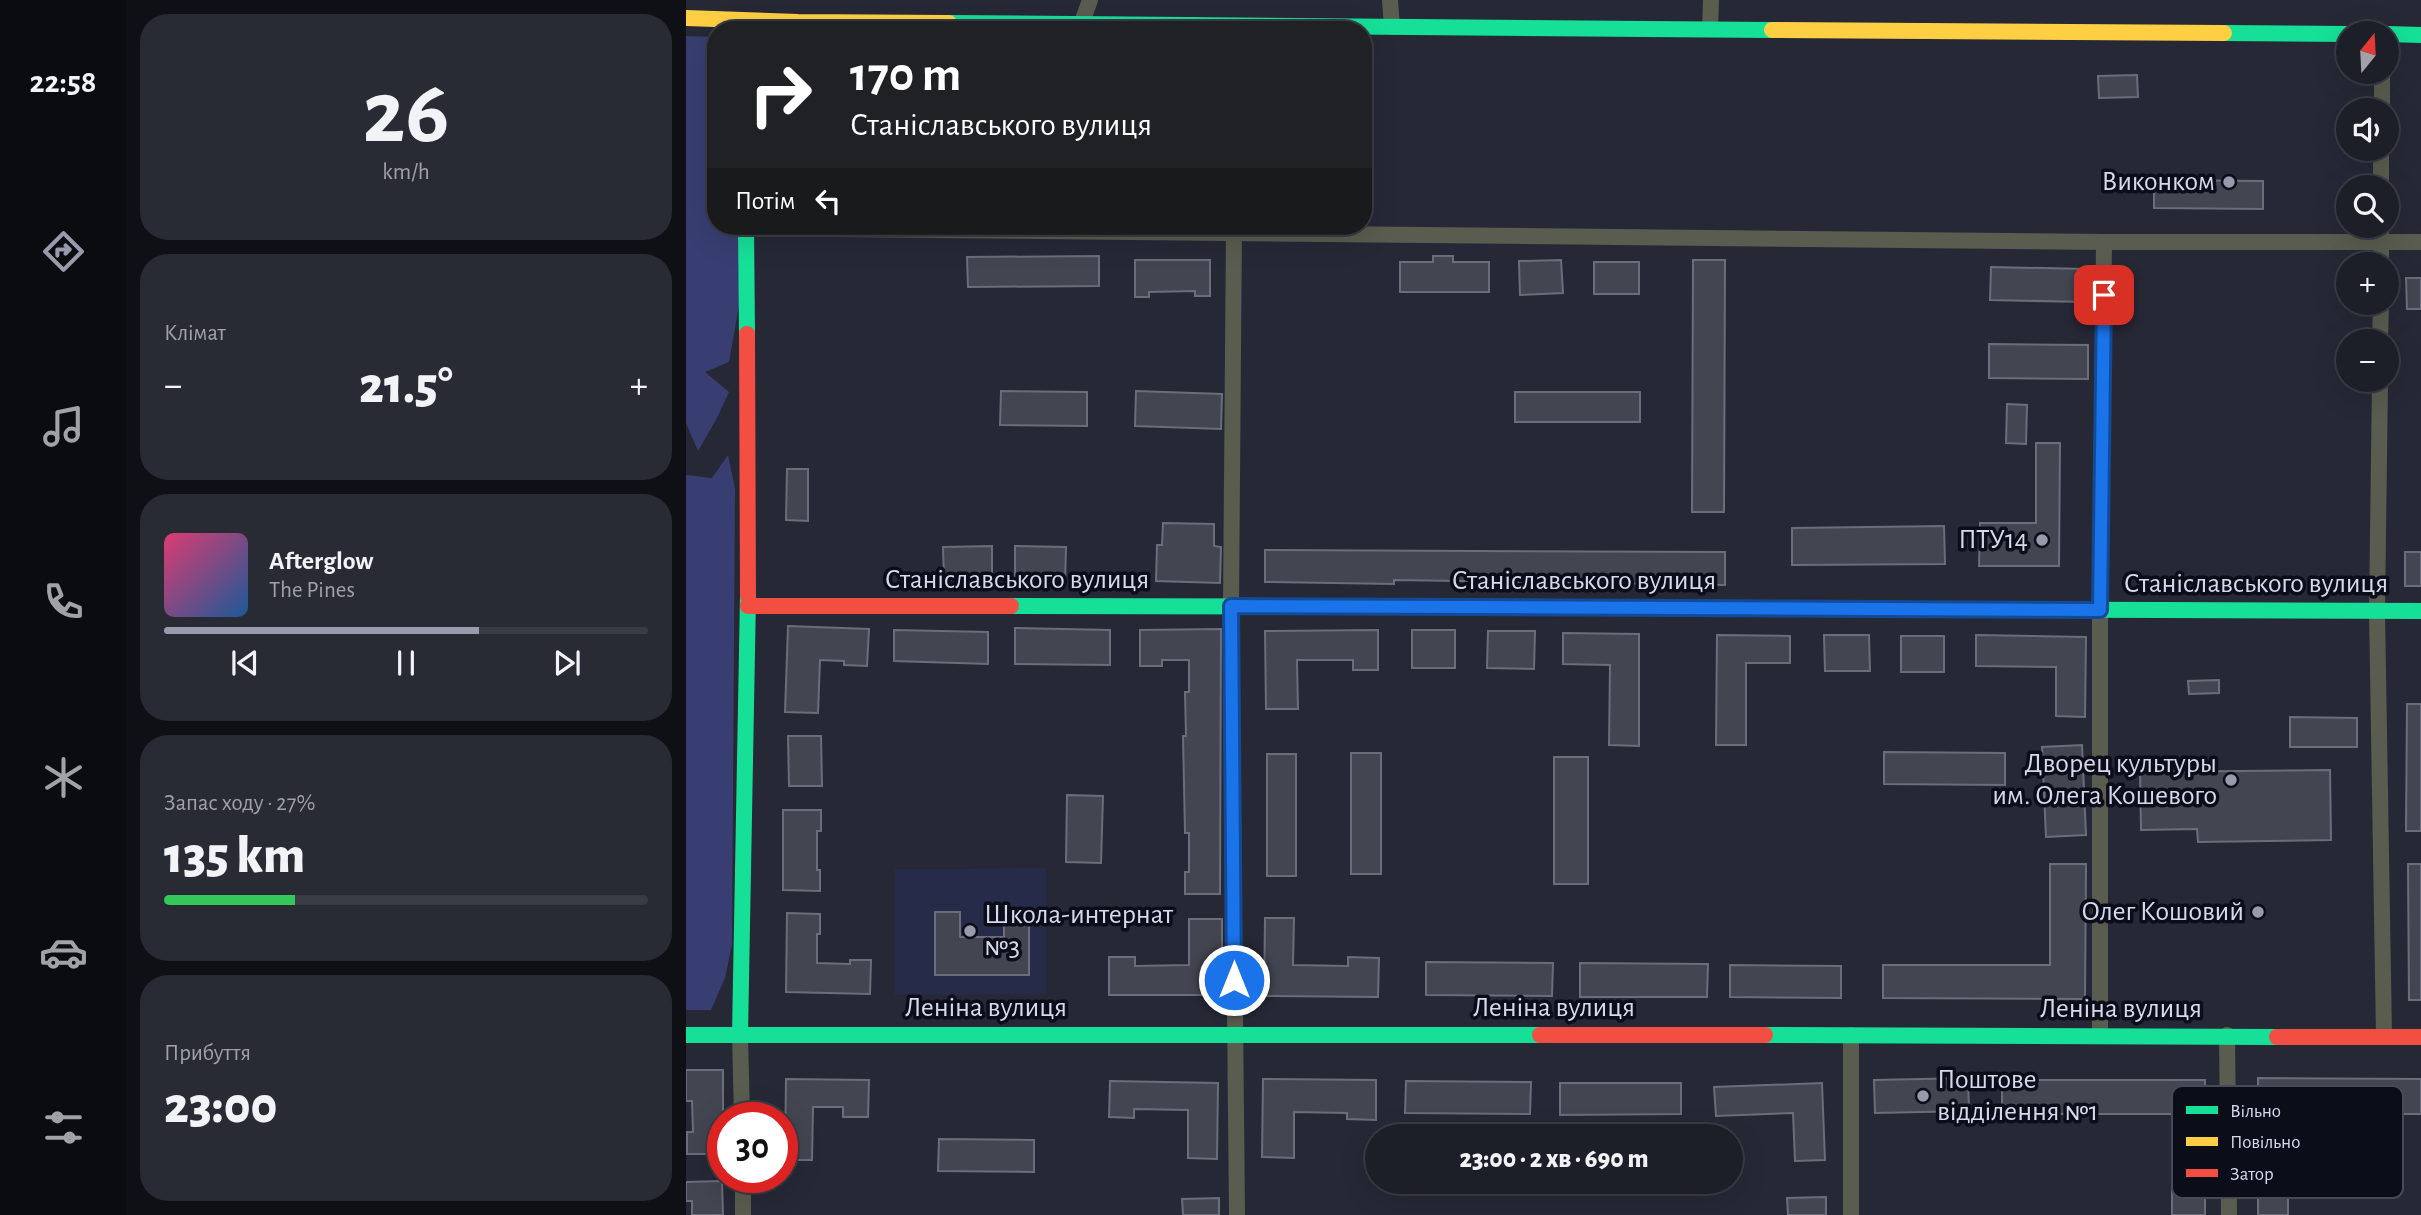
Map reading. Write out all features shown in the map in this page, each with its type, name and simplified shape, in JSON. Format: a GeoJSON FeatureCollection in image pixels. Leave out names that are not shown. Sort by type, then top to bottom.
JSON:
{"type":"FeatureCollection","features":[{"type":"Feature","properties":{"kind":"street"},"geometry":{"type":"LineString","coordinates":[[745,21],[746,0]]}},
{"type":"Feature","properties":{"kind":"street"},"geometry":{"type":"LineString","coordinates":[[1082,21],[1090,0]]}},
{"type":"Feature","properties":{"kind":"street"},"geometry":{"type":"LineString","coordinates":[[1390,0],[1392,27]]}},
{"type":"Feature","properties":{"kind":"street"},"geometry":{"type":"LineString","coordinates":[[1710,29],[1711,0]]}},
{"type":"Feature","properties":{"kind":"street"},"geometry":{"type":"LineString","coordinates":[[686,18],[716,21]]}},
{"type":"Feature","properties":{"kind":"street"},"geometry":{"type":"LineString","coordinates":[[1372,27],[2336,34]]}},
{"type":"Feature","properties":{"kind":"street"},"geometry":{"type":"LineString","coordinates":[[2399,34],[2421,34]]}},
{"type":"Feature","properties":{"kind":"street"},"geometry":{"type":"LineString","coordinates":[[1372,231],[2104,242],[2336,235]]}},
{"type":"Feature","properties":{"kind":"street"},"geometry":{"type":"LineString","coordinates":[[742,1102],[740,1035],[748,606],[746,235]]}},
{"type":"Feature","properties":{"kind":"street"},"geometry":{"type":"LineString","coordinates":[[1234,235],[1231,606],[1237,1215]]}},
{"type":"Feature","properties":{"kind":"street"},"geometry":{"type":"LineString","coordinates":[[2399,238],[2421,242]]}},
{"type":"Feature","properties":{"kind":"street"},"geometry":{"type":"LineString","coordinates":[[2100,1035],[2100,610],[2104,242]]}},
{"type":"Feature","properties":{"kind":"street"},"geometry":{"type":"LineString","coordinates":[[2380,392],[2377,611],[2384,1036]]}},
{"type":"Feature","properties":{"kind":"street","name":"Станіславського вулиця"},"geometry":{"type":"LineString","coordinates":[[748,606],[2421,611]]}},
{"type":"Feature","properties":{"kind":"street","name":"Леніна вулиця"},"geometry":{"type":"LineString","coordinates":[[686,1035],[2421,1037]]}},
{"type":"Feature","properties":{"kind":"street"},"geometry":{"type":"LineString","coordinates":[[1851,1035],[1851,1215]]}},
{"type":"Feature","properties":{"kind":"street"},"geometry":{"type":"LineString","coordinates":[[2227,1035],[2228,1086]]}},
{"type":"Feature","properties":{"kind":"street"},"geometry":{"type":"LineString","coordinates":[[743,1193],[743,1215]]}},
{"type":"Feature","properties":{"kind":"shaded area"},"geometry":{"type":"Polygon","coordinates":[[[686,36],[707,37],[707,235],[739,235],[741,294],[729,362],[705,372],[729,392],[698,451],[686,423],[686,36]]]}},
{"type":"Feature","properties":{"kind":"shaded area"},"geometry":{"type":"Polygon","coordinates":[[[728,455],[735,488],[732,944],[725,978],[711,1010],[686,1010],[686,475],[712,478],[728,455]]]}},
{"type":"Feature","properties":{"kind":"shaded area","name":"Школа-интернат №3"},"geometry":{"type":"Polygon","coordinates":[[[1046,868],[1046,994],[895,995],[895,869],[1046,868]]]}},
{"type":"Feature","properties":{"kind":"building"},"geometry":{"type":"Polygon","coordinates":[[[2137,75],[2138,97],[2099,98],[2098,76],[2137,75]]]}},
{"type":"Feature","properties":{"kind":"building"},"geometry":{"type":"Polygon","coordinates":[[[2154,180],[2263,181],[2263,209],[2154,208],[2154,180]]]}},
{"type":"Feature","properties":{"kind":"building"},"geometry":{"type":"Polygon","coordinates":[[[1099,256],[1099,286],[968,287],[967,257],[1099,256]]]}},
{"type":"Feature","properties":{"kind":"building"},"geometry":{"type":"Polygon","coordinates":[[[1433,256],[1453,256],[1453,262],[1489,262],[1489,292],[1400,292],[1400,262],[1433,262],[1433,256]]]}},
{"type":"Feature","properties":{"kind":"building"},"geometry":{"type":"Polygon","coordinates":[[[1135,260],[1210,260],[1210,296],[1195,296],[1195,291],[1149,292],[1149,297],[1135,297],[1135,260]]]}},
{"type":"Feature","properties":{"kind":"building"},"geometry":{"type":"Polygon","coordinates":[[[1561,260],[1563,293],[1520,295],[1519,261],[1561,260]]]}},
{"type":"Feature","properties":{"kind":"building"},"geometry":{"type":"Polygon","coordinates":[[[1693,260],[1725,260],[1724,512],[1692,512],[1693,260]]]}},
{"type":"Feature","properties":{"kind":"building"},"geometry":{"type":"Polygon","coordinates":[[[1594,262],[1639,262],[1639,294],[1594,294],[1594,262]]]}},
{"type":"Feature","properties":{"kind":"building"},"geometry":{"type":"Polygon","coordinates":[[[1991,267],[2087,269],[2086,302],[1990,300],[1991,267]]]}},
{"type":"Feature","properties":{"kind":"building"},"geometry":{"type":"Polygon","coordinates":[[[2406,278],[2421,278],[2421,309],[2407,309],[2406,278]]]}},
{"type":"Feature","properties":{"kind":"building"},"geometry":{"type":"Polygon","coordinates":[[[1989,344],[2088,345],[2088,379],[1989,378],[1989,344]]]}},
{"type":"Feature","properties":{"kind":"building"},"geometry":{"type":"Polygon","coordinates":[[[1001,391],[1087,392],[1087,426],[1000,425],[1001,391]]]}},
{"type":"Feature","properties":{"kind":"building"},"geometry":{"type":"Polygon","coordinates":[[[1136,391],[1222,394],[1221,429],[1135,426],[1136,391]]]}},
{"type":"Feature","properties":{"kind":"building"},"geometry":{"type":"Polygon","coordinates":[[[1515,392],[1640,392],[1640,422],[1515,422],[1515,392]]]}},
{"type":"Feature","properties":{"kind":"building"},"geometry":{"type":"Polygon","coordinates":[[[2007,404],[2027,405],[2026,444],[2006,443],[2007,404]]]}},
{"type":"Feature","properties":{"kind":"building"},"geometry":{"type":"Polygon","coordinates":[[[2036,443],[2060,443],[2059,566],[1979,566],[1980,523],[2036,523],[2036,443]]]}},
{"type":"Feature","properties":{"kind":"building"},"geometry":{"type":"Polygon","coordinates":[[[787,469],[808,469],[808,521],[786,520],[787,469]]]}},
{"type":"Feature","properties":{"kind":"building"},"geometry":{"type":"Polygon","coordinates":[[[1163,523],[1214,524],[1214,546],[1221,547],[1220,583],[1156,581],[1157,545],[1162,545],[1163,523]]]}},
{"type":"Feature","properties":{"kind":"building"},"geometry":{"type":"Polygon","coordinates":[[[1944,526],[1945,564],[1792,565],[1792,528],[1944,526]]]}},
{"type":"Feature","properties":{"kind":"building"},"geometry":{"type":"Polygon","coordinates":[[[992,546],[992,580],[944,580],[943,547],[992,546]]]}},
{"type":"Feature","properties":{"kind":"building"},"geometry":{"type":"Polygon","coordinates":[[[1015,546],[1066,547],[1065,585],[1015,584],[1015,546]]]}},
{"type":"Feature","properties":{"kind":"building"},"geometry":{"type":"Polygon","coordinates":[[[1265,550],[1725,552],[1725,585],[1394,580],[1394,584],[1265,582],[1265,550]]]}},
{"type":"Feature","properties":{"kind":"building"},"geometry":{"type":"Polygon","coordinates":[[[2405,552],[2421,552],[2421,586],[2405,586],[2405,552]]]}},
{"type":"Feature","properties":{"kind":"building"},"geometry":{"type":"Polygon","coordinates":[[[788,626],[869,629],[867,666],[820,660],[818,713],[785,712],[788,626]]]}},
{"type":"Feature","properties":{"kind":"building"},"geometry":{"type":"Polygon","coordinates":[[[1015,628],[1110,630],[1110,665],[1015,664],[1015,628]]]}},
{"type":"Feature","properties":{"kind":"building"},"geometry":{"type":"Polygon","coordinates":[[[1221,629],[1220,894],[1185,894],[1185,872],[1189,872],[1189,833],[1185,833],[1183,736],[1186,736],[1185,692],[1189,692],[1189,660],[1162,660],[1162,666],[1140,666],[1140,630],[1221,629]]]}},
{"type":"Feature","properties":{"kind":"building"},"geometry":{"type":"Polygon","coordinates":[[[894,630],[988,632],[988,664],[894,661],[894,630]]]}},
{"type":"Feature","properties":{"kind":"building"},"geometry":{"type":"Polygon","coordinates":[[[1378,630],[1378,670],[1353,670],[1353,660],[1297,660],[1298,709],[1266,709],[1265,631],[1378,630]]]}},
{"type":"Feature","properties":{"kind":"building"},"geometry":{"type":"Polygon","coordinates":[[[1412,630],[1455,630],[1455,668],[1412,668],[1412,630]]]}},
{"type":"Feature","properties":{"kind":"building"},"geometry":{"type":"Polygon","coordinates":[[[1488,631],[1535,631],[1534,669],[1487,668],[1488,631]]]}},
{"type":"Feature","properties":{"kind":"building"},"geometry":{"type":"Polygon","coordinates":[[[1563,633],[1639,634],[1639,746],[1609,745],[1610,665],[1563,664],[1563,633]]]}},
{"type":"Feature","properties":{"kind":"building"},"geometry":{"type":"Polygon","coordinates":[[[1717,635],[1790,636],[1790,663],[1746,663],[1746,745],[1716,745],[1717,635]]]}},
{"type":"Feature","properties":{"kind":"building"},"geometry":{"type":"Polygon","coordinates":[[[1824,635],[1869,635],[1870,671],[1825,671],[1824,635]]]}},
{"type":"Feature","properties":{"kind":"building"},"geometry":{"type":"Polygon","coordinates":[[[1976,635],[2086,637],[2085,717],[2056,716],[2056,667],[1976,666],[1976,635]]]}},
{"type":"Feature","properties":{"kind":"building"},"geometry":{"type":"Polygon","coordinates":[[[1901,636],[1944,636],[1944,672],[1901,672],[1901,636]]]}},
{"type":"Feature","properties":{"kind":"building"},"geometry":{"type":"Polygon","coordinates":[[[2219,680],[2219,693],[2189,694],[2188,681],[2219,680]]]}},
{"type":"Feature","properties":{"kind":"building"},"geometry":{"type":"Polygon","coordinates":[[[2407,704],[2421,704],[2421,831],[2406,831],[2407,704]]]}},
{"type":"Feature","properties":{"kind":"building"},"geometry":{"type":"Polygon","coordinates":[[[2290,717],[2357,718],[2357,747],[2290,747],[2290,717]]]}},
{"type":"Feature","properties":{"kind":"building"},"geometry":{"type":"Polygon","coordinates":[[[788,736],[821,736],[822,786],[789,786],[788,736]]]}},
{"type":"Feature","properties":{"kind":"building"},"geometry":{"type":"Polygon","coordinates":[[[2082,745],[2086,835],[2046,837],[2042,747],[2082,745]]]}},
{"type":"Feature","properties":{"kind":"building"},"geometry":{"type":"Polygon","coordinates":[[[1884,752],[2005,753],[2005,785],[1884,784],[1884,752]]]}},
{"type":"Feature","properties":{"kind":"building"},"geometry":{"type":"Polygon","coordinates":[[[1351,753],[1381,753],[1381,874],[1351,874],[1351,753]]]}},
{"type":"Feature","properties":{"kind":"building"},"geometry":{"type":"Polygon","coordinates":[[[1267,754],[1296,754],[1296,876],[1267,876],[1267,754]]]}},
{"type":"Feature","properties":{"kind":"building"},"geometry":{"type":"Polygon","coordinates":[[[1554,757],[1588,757],[1588,884],[1554,884],[1554,757]]]}},
{"type":"Feature","properties":{"kind":"building"},"geometry":{"type":"Polygon","coordinates":[[[2330,770],[2331,840],[2198,842],[2197,829],[2141,830],[2140,772],[2330,770]]]}},
{"type":"Feature","properties":{"kind":"building"},"geometry":{"type":"Polygon","coordinates":[[[1067,795],[1103,796],[1101,863],[1066,862],[1067,795]]]}},
{"type":"Feature","properties":{"kind":"building"},"geometry":{"type":"Polygon","coordinates":[[[783,810],[821,810],[821,831],[817,831],[820,891],[783,890],[783,810]]]}},
{"type":"Feature","properties":{"kind":"building"},"geometry":{"type":"Polygon","coordinates":[[[2050,864],[2086,864],[2085,999],[1883,998],[1883,965],[2050,965],[2050,864]]]}},
{"type":"Feature","properties":{"kind":"building"},"geometry":{"type":"Polygon","coordinates":[[[2408,864],[2421,864],[2421,1000],[2409,1000],[2408,864]]]}},
{"type":"Feature","properties":{"kind":"building"},"geometry":{"type":"Polygon","coordinates":[[[935,912],[960,912],[960,937],[1004,937],[1004,912],[1029,912],[1029,975],[935,975],[935,912]]]}},
{"type":"Feature","properties":{"kind":"building"},"geometry":{"type":"Polygon","coordinates":[[[787,913],[820,914],[817,963],[850,964],[850,960],[871,960],[870,994],[786,992],[787,913]]]}},
{"type":"Feature","properties":{"kind":"building"},"geometry":{"type":"Polygon","coordinates":[[[1265,918],[1294,918],[1293,965],[1348,966],[1348,957],[1379,958],[1378,997],[1264,996],[1265,918]]]}},
{"type":"Feature","properties":{"kind":"building"},"geometry":{"type":"Polygon","coordinates":[[[1189,919],[1222,919],[1222,995],[1109,995],[1109,957],[1135,957],[1135,966],[1189,965],[1189,919]]]}},
{"type":"Feature","properties":{"kind":"building"},"geometry":{"type":"Polygon","coordinates":[[[1426,962],[1553,963],[1552,996],[1426,995],[1426,962]]]}},
{"type":"Feature","properties":{"kind":"building"},"geometry":{"type":"Polygon","coordinates":[[[1580,963],[1708,964],[1707,997],[1580,997],[1580,963]]]}},
{"type":"Feature","properties":{"kind":"building"},"geometry":{"type":"Polygon","coordinates":[[[1730,965],[1841,966],[1841,998],[1730,997],[1730,965]]]}},
{"type":"Feature","properties":{"kind":"building"},"geometry":{"type":"Polygon","coordinates":[[[686,1070],[723,1070],[723,1102],[707,1102],[707,1154],[687,1154],[687,1132],[693,1132],[692,1101],[686,1101],[686,1070]]]}},
{"type":"Feature","properties":{"kind":"building"},"geometry":{"type":"Polygon","coordinates":[[[1968,1078],[1969,1111],[1875,1113],[1874,1080],[1968,1078]]]}},
{"type":"Feature","properties":{"kind":"building"},"geometry":{"type":"Polygon","coordinates":[[[2258,1078],[2421,1079],[2421,1114],[2403,1114],[2403,1086],[2258,1086],[2258,1078]]]}},
{"type":"Feature","properties":{"kind":"building"},"geometry":{"type":"Polygon","coordinates":[[[786,1079],[869,1080],[868,1117],[843,1117],[843,1107],[813,1107],[812,1160],[798,1160],[798,1102],[786,1102],[786,1079]]]}},
{"type":"Feature","properties":{"kind":"building"},"geometry":{"type":"Polygon","coordinates":[[[1263,1079],[1376,1080],[1376,1120],[1347,1119],[1347,1113],[1294,1112],[1294,1158],[1262,1157],[1263,1079]]]}},
{"type":"Feature","properties":{"kind":"building"},"geometry":{"type":"Polygon","coordinates":[[[2002,1080],[2205,1080],[2205,1086],[2172,1086],[2172,1114],[2002,1114],[2002,1080]]]}},
{"type":"Feature","properties":{"kind":"building"},"geometry":{"type":"Polygon","coordinates":[[[1110,1081],[1218,1083],[1217,1159],[1188,1158],[1188,1110],[1134,1109],[1134,1118],[1109,1117],[1110,1081]]]}},
{"type":"Feature","properties":{"kind":"building"},"geometry":{"type":"Polygon","coordinates":[[[1406,1081],[1531,1082],[1530,1114],[1405,1113],[1406,1081]]]}},
{"type":"Feature","properties":{"kind":"building"},"geometry":{"type":"Polygon","coordinates":[[[1560,1083],[1681,1083],[1681,1114],[1560,1115],[1560,1083]]]}},
{"type":"Feature","properties":{"kind":"building"},"geometry":{"type":"Polygon","coordinates":[[[1822,1083],[1825,1160],[1795,1161],[1793,1113],[1716,1116],[1714,1087],[1822,1083]]]}},
{"type":"Feature","properties":{"kind":"building"},"geometry":{"type":"Polygon","coordinates":[[[939,1139],[1034,1140],[1034,1172],[938,1171],[939,1139]]]}},
{"type":"Feature","properties":{"kind":"building"},"geometry":{"type":"Polygon","coordinates":[[[707,1181],[707,1193],[722,1193],[723,1215],[692,1215],[692,1201],[686,1201],[686,1182],[707,1181]]]}},
{"type":"Feature","properties":{"kind":"building"},"geometry":{"type":"Polygon","coordinates":[[[1826,1197],[1826,1215],[1788,1215],[1787,1198],[1826,1197]]]}},
{"type":"Feature","properties":{"kind":"building"},"geometry":{"type":"Polygon","coordinates":[[[1219,1198],[1219,1215],[1183,1215],[1182,1199],[1219,1198]]]}},
{"type":"Feature","properties":{"kind":"building"},"geometry":{"type":"Polygon","coordinates":[[[2172,1198],[2205,1198],[2205,1215],[2172,1215],[2172,1198]]]}},
{"type":"Feature","properties":{"kind":"building"},"geometry":{"type":"Polygon","coordinates":[[[2258,1198],[2288,1198],[2288,1215],[2258,1215],[2258,1198]]]}},
{"type":"Feature","properties":{"kind":"traffic: fast"},"geometry":{"type":"LineString","coordinates":[[1372,27],[1772,30]]}},
{"type":"Feature","properties":{"kind":"traffic: fast"},"geometry":{"type":"LineString","coordinates":[[2224,33],[2336,34]]}},
{"type":"Feature","properties":{"kind":"traffic: fast"},"geometry":{"type":"LineString","coordinates":[[2399,34],[2421,35]]}},
{"type":"Feature","properties":{"kind":"traffic: fast"},"geometry":{"type":"LineString","coordinates":[[746,235],[747,334]]}},
{"type":"Feature","properties":{"kind":"traffic: fast"},"geometry":{"type":"LineString","coordinates":[[740,1035],[748,596]]}},
{"type":"Feature","properties":{"kind":"traffic: fast"},"geometry":{"type":"LineString","coordinates":[[1011,606],[1555,607]]}},
{"type":"Feature","properties":{"kind":"traffic: fast"},"geometry":{"type":"LineString","coordinates":[[1894,609],[2421,611]]}},
{"type":"Feature","properties":{"kind":"traffic: fast"},"geometry":{"type":"LineString","coordinates":[[686,1035],[1540,1035]]}},
{"type":"Feature","properties":{"kind":"traffic: fast"},"geometry":{"type":"LineString","coordinates":[[1765,1035],[2277,1037]]}},
{"type":"Feature","properties":{"kind":"traffic: slow"},"geometry":{"type":"LineString","coordinates":[[686,18],[770,21]]}},
{"type":"Feature","properties":{"kind":"traffic: slow"},"geometry":{"type":"LineString","coordinates":[[1772,30],[2224,33]]}},
{"type":"Feature","properties":{"kind":"traffic: slow"},"geometry":{"type":"LineString","coordinates":[[1555,607],[1894,609]]}},
{"type":"Feature","properties":{"kind":"traffic: jam"},"geometry":{"type":"LineString","coordinates":[[747,334],[748,596]]}},
{"type":"Feature","properties":{"kind":"traffic: jam"},"geometry":{"type":"LineString","coordinates":[[748,606],[1011,606]]}},
{"type":"Feature","properties":{"kind":"traffic: jam"},"geometry":{"type":"LineString","coordinates":[[1540,1035],[1765,1035]]}},
{"type":"Feature","properties":{"kind":"traffic: jam"},"geometry":{"type":"LineString","coordinates":[[2277,1037],[2421,1037]]}},
{"type":"Feature","properties":{"kind":"place","name":"Виконком"},"geometry":{"type":"Point","coordinates":[2229,182]}},
{"type":"Feature","properties":{"kind":"place","name":"ПТУ14"},"geometry":{"type":"Point","coordinates":[2042,540]}},
{"type":"Feature","properties":{"kind":"place","name":"Дворец культуры им. Олега Кошевого"},"geometry":{"type":"Point","coordinates":[2231,780]}},
{"type":"Feature","properties":{"kind":"place","name":"Олег Кошовий"},"geometry":{"type":"Point","coordinates":[2258,912]}},
{"type":"Feature","properties":{"kind":"place","name":"Школа-интернат №3"},"geometry":{"type":"Point","coordinates":[970,931]}},
{"type":"Feature","properties":{"kind":"place","name":"Поштове відділення №1"},"geometry":{"type":"Point","coordinates":[1923,1096]}},
{"type":"Feature","properties":{"kind":"route"},"geometry":{"type":"LineString","coordinates":[[1234,980],[1231,606],[2100,610],[2104,295]]}}]}
